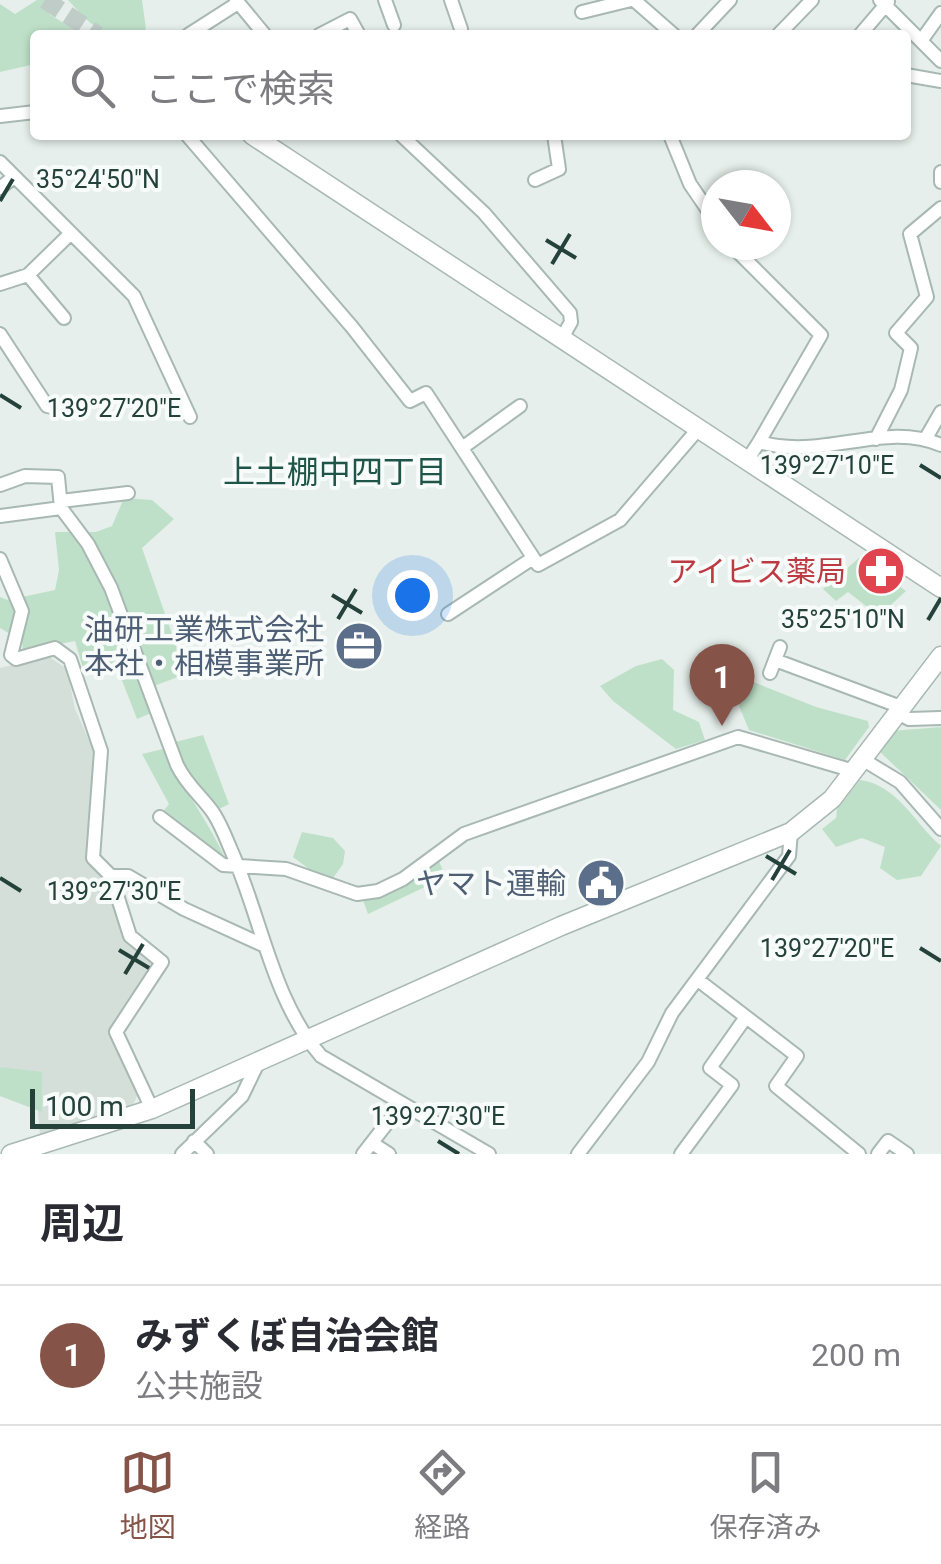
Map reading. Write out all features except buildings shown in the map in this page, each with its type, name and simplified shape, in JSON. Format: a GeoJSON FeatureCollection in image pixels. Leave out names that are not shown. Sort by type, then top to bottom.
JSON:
{"type":"FeatureCollection","features":[{"type":"Feature","properties":{"kind":"street"},"geometry":{"type":"LineString","coordinates":[[385,0],[394,24]]}},
{"type":"Feature","properties":{"kind":"street"},"geometry":{"type":"LineString","coordinates":[[451,0],[461,30]]}},
{"type":"Feature","properties":{"kind":"street"},"geometry":{"type":"LineString","coordinates":[[582,12],[632,0],[668,30]]}},
{"type":"Feature","properties":{"kind":"street"},"geometry":{"type":"LineString","coordinates":[[702,30],[725,5],[708,0]]}},
{"type":"Feature","properties":{"kind":"street"},"geometry":{"type":"LineString","coordinates":[[783,30],[812,0]]}},
{"type":"Feature","properties":{"kind":"street"},"geometry":{"type":"LineString","coordinates":[[195,30],[237,1],[261,30]]}},
{"type":"Feature","properties":{"kind":"street"},"geometry":{"type":"LineString","coordinates":[[864,30],[885,2],[910,30]]}},
{"type":"Feature","properties":{"kind":"street"},"geometry":{"type":"LineString","coordinates":[[921,42],[941,13]]}},
{"type":"Feature","properties":{"kind":"street"},"geometry":{"type":"LineString","coordinates":[[327,30],[350,18],[356,30]]}},
{"type":"Feature","properties":{"kind":"street"},"geometry":{"type":"LineString","coordinates":[[911,31],[941,61]]}},
{"type":"Feature","properties":{"kind":"street"},"geometry":{"type":"LineString","coordinates":[[911,76],[941,81]]}},
{"type":"Feature","properties":{"kind":"street"},"geometry":{"type":"LineString","coordinates":[[0,116],[30,113]]}},
{"type":"Feature","properties":{"kind":"street"},"geometry":{"type":"LineString","coordinates":[[191,140],[352,327],[410,402],[426,393],[538,565],[620,520],[698,428]]}},
{"type":"Feature","properties":{"kind":"street"},"geometry":{"type":"LineString","coordinates":[[260,140],[941,588]]}},
{"type":"Feature","properties":{"kind":"street"},"geometry":{"type":"LineString","coordinates":[[406,140],[484,213],[570,312],[572,322],[562,338]]}},
{"type":"Feature","properties":{"kind":"street"},"geometry":{"type":"LineString","coordinates":[[535,180],[559,169],[555,140]]}},
{"type":"Feature","properties":{"kind":"street"},"geometry":{"type":"LineString","coordinates":[[672,140],[701,200]]}},
{"type":"Feature","properties":{"kind":"street"},"geometry":{"type":"LineString","coordinates":[[0,162],[134,296],[190,417]]}},
{"type":"Feature","properties":{"kind":"street"},"geometry":{"type":"LineString","coordinates":[[941,172],[941,182]]}},
{"type":"Feature","properties":{"kind":"street"},"geometry":{"type":"LineString","coordinates":[[0,188],[14,178]]}},
{"type":"Feature","properties":{"kind":"street"},"geometry":{"type":"LineString","coordinates":[[876,439],[900,390],[911,348],[896,333],[927,297],[910,234],[941,208]]}},
{"type":"Feature","properties":{"kind":"street"},"geometry":{"type":"LineString","coordinates":[[0,284],[28,274],[70,234]]}},
{"type":"Feature","properties":{"kind":"street"},"geometry":{"type":"LineString","coordinates":[[745,260],[820,335],[748,459]]}},
{"type":"Feature","properties":{"kind":"street"},"geometry":{"type":"LineString","coordinates":[[28,274],[64,318]]}},
{"type":"Feature","properties":{"kind":"street"},"geometry":{"type":"LineString","coordinates":[[0,334],[47,406],[62,409]]}},
{"type":"Feature","properties":{"kind":"street"},"geometry":{"type":"LineString","coordinates":[[462,448],[520,406]]}},
{"type":"Feature","properties":{"kind":"street"},"geometry":{"type":"LineString","coordinates":[[926,438],[941,412]]}},
{"type":"Feature","properties":{"kind":"street"},"geometry":{"type":"LineString","coordinates":[[759,442],[811,449],[890,435],[926,438],[941,446]]}},
{"type":"Feature","properties":{"kind":"street"},"geometry":{"type":"LineString","coordinates":[[0,486],[25,476],[55,474],[61,504],[88,544],[110,588],[186,784],[214,813],[239,868],[265,946],[309,1042],[321,1056],[489,1154]]}},
{"type":"Feature","properties":{"kind":"street"},"geometry":{"type":"LineString","coordinates":[[0,516],[128,493]]}},
{"type":"Feature","properties":{"kind":"street"},"geometry":{"type":"LineString","coordinates":[[448,614],[533,558]]}},
{"type":"Feature","properties":{"kind":"street"},"geometry":{"type":"LineString","coordinates":[[0,559],[22,611],[10,654],[16,659],[55,648],[70,659],[100,751],[94,858],[111,876],[130,936],[162,962],[116,1032],[152,1109]]}},
{"type":"Feature","properties":{"kind":"street"},"geometry":{"type":"LineString","coordinates":[[11,1154],[50,1149],[152,1109],[258,1065],[561,926],[791,832],[832,800],[941,656]]}},
{"type":"Feature","properties":{"kind":"street"},"geometry":{"type":"LineString","coordinates":[[775,660],[899,710],[908,719],[941,718]]}},
{"type":"Feature","properties":{"kind":"street"},"geometry":{"type":"LineString","coordinates":[[160,818],[223,865],[286,869],[357,894],[378,891],[403,879],[464,834],[738,737],[858,765],[900,782],[941,829]]}},
{"type":"Feature","properties":{"kind":"street"},"geometry":{"type":"LineString","coordinates":[[578,1154],[648,1062],[672,1013],[789,856],[791,832]]}},
{"type":"Feature","properties":{"kind":"street"},"geometry":{"type":"LineString","coordinates":[[111,876],[128,876],[184,910],[265,946]]}},
{"type":"Feature","properties":{"kind":"street"},"geometry":{"type":"LineString","coordinates":[[698,980],[797,1056],[776,1086],[859,1154]]}},
{"type":"Feature","properties":{"kind":"street"},"geometry":{"type":"LineString","coordinates":[[681,1154],[732,1084],[710,1068],[746,1017]]}},
{"type":"Feature","properties":{"kind":"street"},"geometry":{"type":"LineString","coordinates":[[182,1154],[242,1096],[258,1065]]}},
{"type":"Feature","properties":{"kind":"street"},"geometry":{"type":"LineString","coordinates":[[388,1154],[367,1148],[402,1104]]}},
{"type":"Feature","properties":{"kind":"street"},"geometry":{"type":"LineString","coordinates":[[878,1154],[888,1140],[908,1154]]}},
{"type":"Feature","properties":{"kind":"street"},"geometry":{"type":"LineString","coordinates":[[194,1141],[207,1154]]}},
{"type":"Feature","properties":{"kind":"shaded area"},"geometry":{"type":"Polygon","coordinates":[[[48,656],[67,669],[75,709],[94,751],[87,858],[109,882],[123,936],[155,963],[113,1031],[140,1089],[133,1105],[40,1136],[35,1074],[0,1067],[0,668],[48,656]]]}},
{"type":"Feature","properties":{"kind":"green space"},"geometry":{"type":"Polygon","coordinates":[[[37,0],[50,0],[49,14],[75,30],[30,30],[30,65],[0,72],[0,4],[15,14],[37,0]]]}},
{"type":"Feature","properties":{"kind":"green space"},"geometry":{"type":"Polygon","coordinates":[[[68,0],[142,0],[145,30],[103,30],[68,0]]]}},
{"type":"Feature","properties":{"kind":"green space"},"geometry":{"type":"Polygon","coordinates":[[[124,498],[152,500],[174,519],[142,548],[186,674],[151,687],[158,710],[137,719],[118,670],[85,675],[75,641],[23,651],[22,641],[0,628],[0,597],[8,600],[55,590],[59,570],[55,532],[96,532],[112,526],[124,498]]]}},
{"type":"Feature","properties":{"kind":"green space"},"geometry":{"type":"Polygon","coordinates":[[[860,557],[906,591],[879,616],[848,592],[836,601],[823,589],[860,557]]]}},
{"type":"Feature","properties":{"kind":"green space"},"geometry":{"type":"Polygon","coordinates":[[[662,659],[674,670],[673,710],[699,722],[705,740],[676,749],[613,701],[600,686],[636,666],[662,659]]]}},
{"type":"Feature","properties":{"kind":"green space"},"geometry":{"type":"Polygon","coordinates":[[[746,679],[816,707],[868,721],[869,727],[845,760],[749,730],[739,706],[746,679]]]}},
{"type":"Feature","properties":{"kind":"green space"},"geometry":{"type":"Polygon","coordinates":[[[941,727],[941,810],[878,750],[891,731],[941,727]]]}},
{"type":"Feature","properties":{"kind":"green space"},"geometry":{"type":"Polygon","coordinates":[[[203,735],[229,804],[217,810],[190,782],[175,742],[203,735]]]}},
{"type":"Feature","properties":{"kind":"green space"},"geometry":{"type":"Polygon","coordinates":[[[163,749],[226,860],[162,813],[169,804],[142,754],[163,749]]]}},
{"type":"Feature","properties":{"kind":"green space"},"geometry":{"type":"Polygon","coordinates":[[[860,780],[895,797],[941,846],[921,876],[897,880],[880,868],[885,847],[862,838],[836,847],[822,829],[836,818],[837,809],[860,780]]]}},
{"type":"Feature","properties":{"kind":"green space"},"geometry":{"type":"Polygon","coordinates":[[[302,832],[333,838],[345,851],[343,864],[333,878],[309,869],[293,857],[302,832]]]}},
{"type":"Feature","properties":{"kind":"green space"},"geometry":{"type":"Polygon","coordinates":[[[437,857],[446,877],[368,914],[362,897],[437,857]]]}},
{"type":"Feature","properties":{"kind":"green space"},"geometry":{"type":"Polygon","coordinates":[[[0,1067],[42,1072],[42,1112],[0,1096],[0,1067]]]}},
{"type":"Feature","properties":{"kind":"tunnel"},"geometry":{"type":"LineString","coordinates":[[45,0],[90,30]]}},
{"type":"Feature","properties":{"kind":"place","name":"アイビス薬局"},"geometry":{"type":"Point","coordinates":[881,571]}},
{"type":"Feature","properties":{"kind":"place","name":"油研工業株式会社 本社・相模事業所"},"geometry":{"type":"Point","coordinates":[359,646]}},
{"type":"Feature","properties":{"kind":"place","name":"みずくぼ自治会館"},"geometry":{"type":"Point","coordinates":[722,726]}},
{"type":"Feature","properties":{"kind":"place","name":"ヤマト運輸"},"geometry":{"type":"Point","coordinates":[601,883]}},
{"type":"Feature","properties":{"kind":"district","name":"上土棚中四丁目"},"geometry":{"type":"Point","coordinates":[335,472]}}]}
